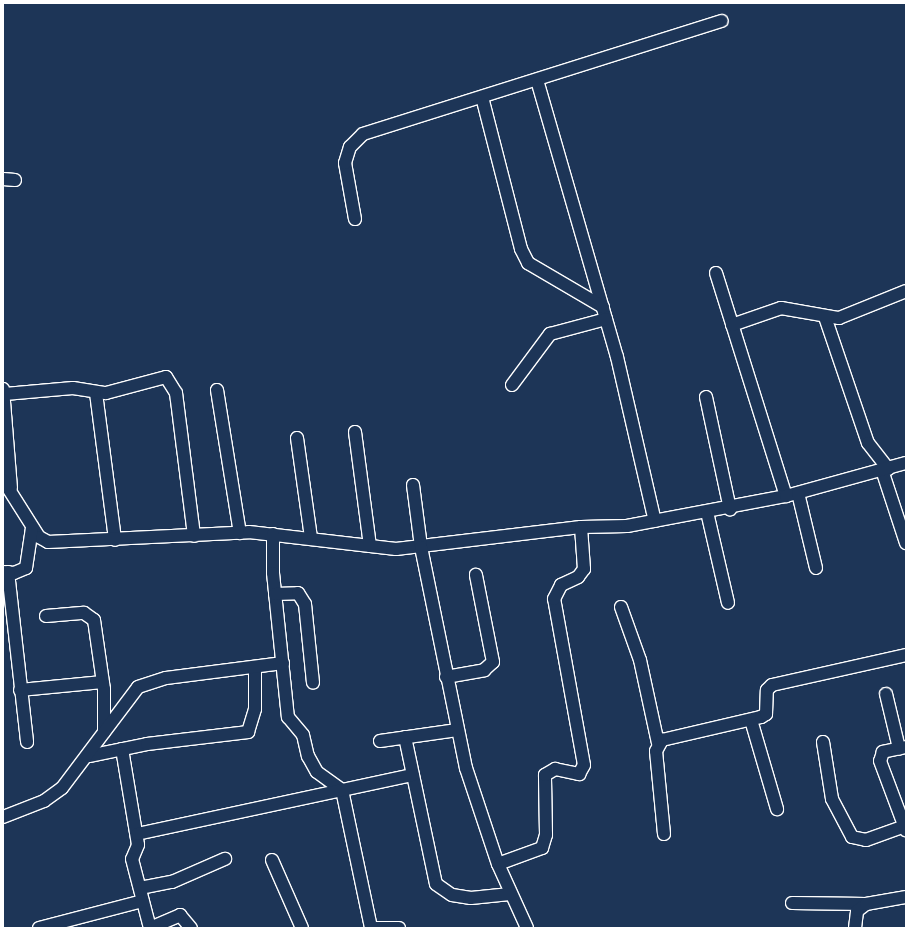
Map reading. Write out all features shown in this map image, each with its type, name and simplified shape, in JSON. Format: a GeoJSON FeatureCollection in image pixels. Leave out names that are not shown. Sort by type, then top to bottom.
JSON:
{"type":"FeatureCollection","features":[{"type":"Feature","properties":{"kind":"street"},"geometry":{"type":"LineString","coordinates":[[354,218],[345,163],[350,147],[363,134],[722,21]]}},
{"type":"Feature","properties":{"kind":"street"},"geometry":{"type":"LineString","coordinates":[[537,80],[603,307],[655,521]]}},
{"type":"Feature","properties":{"kind":"street"},"geometry":{"type":"LineString","coordinates":[[482,97],[521,249],[528,263],[603,307]]}},
{"type":"Feature","properties":{"kind":"street"},"geometry":{"type":"LineString","coordinates":[[716,273],[786,496]]}},
{"type":"Feature","properties":{"kind":"street"},"geometry":{"type":"LineString","coordinates":[[732,325],[781,308],[825,317],[855,314],[906,291]]}},
{"type":"Feature","properties":{"kind":"street"},"geometry":{"type":"LineString","coordinates":[[825,317],[868,443],[885,469],[906,543]]}},
{"type":"Feature","properties":{"kind":"street"},"geometry":{"type":"LineString","coordinates":[[512,385],[550,334],[606,319]]}},
{"type":"Feature","properties":{"kind":"street"},"geometry":{"type":"LineString","coordinates":[[194,536],[173,384],[166,377],[156,378],[119,391],[96,393],[73,388],[4,392],[7,484],[32,528],[48,542],[115,540],[194,536],[240,533],[311,537],[370,546],[421,547],[581,527],[611,528],[730,509],[798,493],[906,464]]}},
{"type":"Feature","properties":{"kind":"street"},"geometry":{"type":"LineString","coordinates":[[217,390],[240,533]]}},
{"type":"Feature","properties":{"kind":"street"},"geometry":{"type":"LineString","coordinates":[[96,393],[115,540]]}},
{"type":"Feature","properties":{"kind":"street"},"geometry":{"type":"LineString","coordinates":[[706,397],[730,509]]}},
{"type":"Feature","properties":{"kind":"street"},"geometry":{"type":"LineString","coordinates":[[355,432],[370,546]]}},
{"type":"Feature","properties":{"kind":"street"},"geometry":{"type":"LineString","coordinates":[[297,438],[311,537]]}},
{"type":"Feature","properties":{"kind":"street"},"geometry":{"type":"LineString","coordinates":[[413,485],[421,547],[446,677],[466,768],[498,864],[510,894],[528,928]]}},
{"type":"Feature","properties":{"kind":"street"},"geometry":{"type":"LineString","coordinates":[[798,493],[816,568]]}},
{"type":"Feature","properties":{"kind":"street"},"geometry":{"type":"LineString","coordinates":[[707,512],[728,603]]}},
{"type":"Feature","properties":{"kind":"street"},"geometry":{"type":"LineString","coordinates":[[498,864],[542,848],[546,835],[545,775],[555,769],[579,774],[584,765],[554,599],[561,585],[578,577],[584,569],[581,527]]}},
{"type":"Feature","properties":{"kind":"street"},"geometry":{"type":"LineString","coordinates":[[27,742],[6,572],[20,572],[28,564],[32,528]]}},
{"type":"Feature","properties":{"kind":"street"},"geometry":{"type":"LineString","coordinates":[[273,534],[275,594],[288,717],[303,735],[308,756],[317,772],[342,790],[371,928],[399,928]]}},
{"type":"Feature","properties":{"kind":"street"},"geometry":{"type":"LineString","coordinates":[[446,677],[484,670],[493,662],[476,575]]}},
{"type":"Feature","properties":{"kind":"street"},"geometry":{"type":"LineString","coordinates":[[275,594],[298,593],[304,604],[313,683]]}},
{"type":"Feature","properties":{"kind":"street"},"geometry":{"type":"LineString","coordinates":[[621,607],[640,660],[658,744],[664,834]]}},
{"type":"Feature","properties":{"kind":"street"},"geometry":{"type":"LineString","coordinates":[[46,616],[90,615],[95,627],[103,682],[104,732]]}},
{"type":"Feature","properties":{"kind":"street"},"geometry":{"type":"LineString","coordinates":[[658,744],[751,720],[766,714],[767,690],[772,685],[906,656]]}},
{"type":"Feature","properties":{"kind":"street"},"geometry":{"type":"LineString","coordinates":[[3,817],[38,804],[62,788],[89,756],[129,697],[149,681],[283,663]]}},
{"type":"Feature","properties":{"kind":"street"},"geometry":{"type":"LineString","coordinates":[[89,756],[122,749],[248,732],[255,709],[255,667]]}},
{"type":"Feature","properties":{"kind":"street"},"geometry":{"type":"LineString","coordinates":[[20,690],[103,682]]}},
{"type":"Feature","properties":{"kind":"street"},"geometry":{"type":"LineString","coordinates":[[823,742],[832,799],[852,837],[866,840],[905,828],[880,761],[883,752],[903,747],[886,694]]}},
{"type":"Feature","properties":{"kind":"street"},"geometry":{"type":"LineString","coordinates":[[751,720],[776,809]]}},
{"type":"Feature","properties":{"kind":"street"},"geometry":{"type":"LineString","coordinates":[[380,741],[457,730]]}},
{"type":"Feature","properties":{"kind":"street"},"geometry":{"type":"LineString","coordinates":[[405,737],[436,884],[452,894],[471,898],[510,894]]}},
{"type":"Feature","properties":{"kind":"street"},"geometry":{"type":"LineString","coordinates":[[122,749],[137,834],[138,845],[132,859],[150,928],[180,915],[191,928]]}},
{"type":"Feature","properties":{"kind":"street"},"geometry":{"type":"LineString","coordinates":[[137,834],[413,775]]}},
{"type":"Feature","properties":{"kind":"street"},"geometry":{"type":"LineString","coordinates":[[140,888],[172,882],[225,859]]}},
{"type":"Feature","properties":{"kind":"street"},"geometry":{"type":"LineString","coordinates":[[272,860],[302,928]]}},
{"type":"Feature","properties":{"kind":"street"},"geometry":{"type":"LineString","coordinates":[[792,903],[866,904],[906,897]]}},
{"type":"Feature","properties":{"kind":"street"},"geometry":{"type":"LineString","coordinates":[[39,928],[143,901]]}},
{"type":"Feature","properties":{"kind":"street"},"geometry":{"type":"LineString","coordinates":[[855,928],[857,911],[866,904]]}}]}
